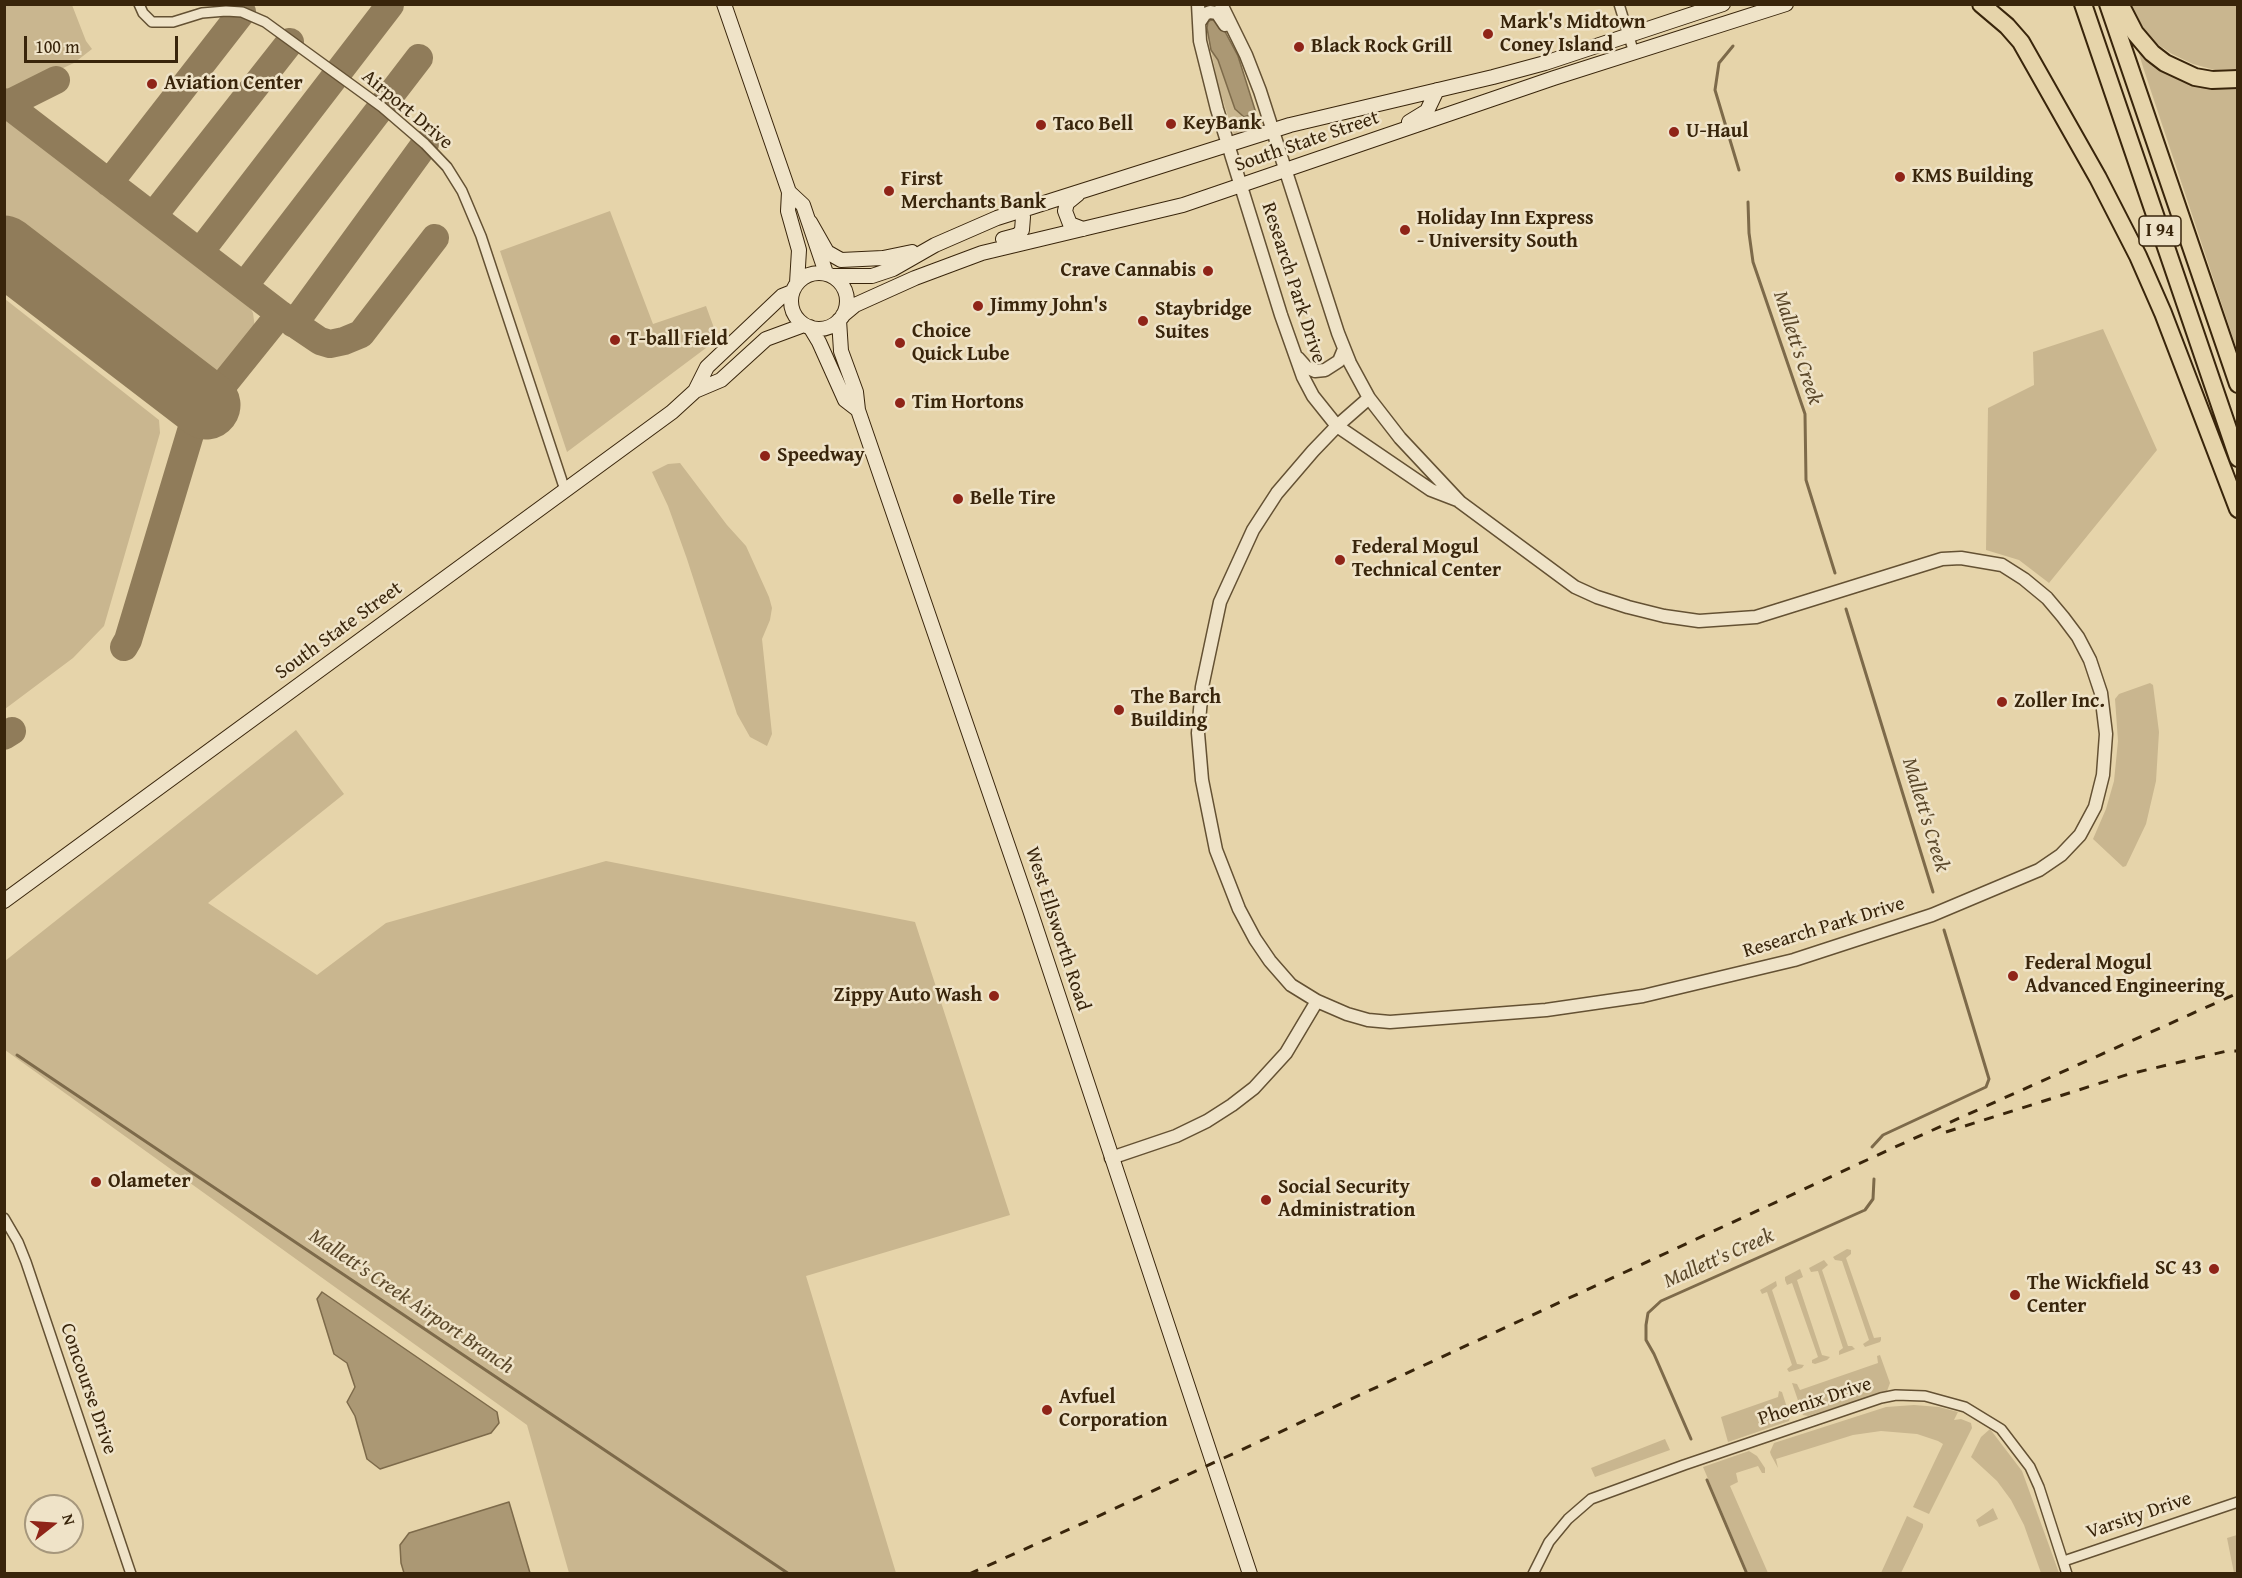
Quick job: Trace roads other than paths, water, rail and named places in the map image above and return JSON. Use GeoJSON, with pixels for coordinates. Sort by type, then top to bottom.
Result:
{"type":"FeatureCollection","features":[{"type":"Feature","properties":{"kind":"highway"},"geometry":{"type":"LineString","coordinates":[[1981,4],[2007,26],[2021,42],[2098,178],[2133,246],[2163,313],[2238,509]]}},
{"type":"Feature","properties":{"kind":"highway","name":"I 94"},"geometry":{"type":"LineString","coordinates":[[2083,4],[2238,458]]}},
{"type":"Feature","properties":{"kind":"highway","name":"I 94"},"geometry":{"type":"LineString","coordinates":[[2108,4],[2238,384]]}},
{"type":"Feature","properties":{"kind":"highway"},"geometry":{"type":"LineString","coordinates":[[2120,4],[2135,33],[2165,63],[2195,77],[2212,80],[2238,80]]}},
{"type":"Feature","properties":{"kind":"main road"},"geometry":{"type":"LineString","coordinates":[[724,4],[789,192],[789,212],[799,250],[791,302],[793,312],[807,326],[824,328],[841,317],[847,300],[846,293],[843,286],[829,274],[803,205],[789,192]]}},
{"type":"Feature","properties":{"kind":"main road","name":"South State Street"},"geometry":{"type":"LineString","coordinates":[[829,274],[872,276],[971,229],[1083,191],[1272,131],[1535,66],[1723,4]]}},
{"type":"Feature","properties":{"kind":"main road","name":"South State Street"},"geometry":{"type":"LineString","coordinates":[[841,317],[855,305],[963,260],[1169,209],[1544,82],[1786,4]]}},
{"type":"Feature","properties":{"kind":"main road"},"geometry":{"type":"LineString","coordinates":[[1335,153],[1376,134],[1413,121],[1427,111],[1437,90]]}},
{"type":"Feature","properties":{"kind":"main road"},"geometry":{"type":"LineString","coordinates":[[1083,191],[1067,202],[1065,211],[1070,224],[1083,229]]}},
{"type":"Feature","properties":{"kind":"main road"},"geometry":{"type":"LineString","coordinates":[[963,260],[972,248],[1018,235],[1023,223],[1021,211]]}},
{"type":"Feature","properties":{"kind":"main road"},"geometry":{"type":"LineString","coordinates":[[810,222],[827,252],[841,260],[901,255],[942,242]]}},
{"type":"Feature","properties":{"kind":"main road"},"geometry":{"type":"LineString","coordinates":[[924,275],[920,261],[959,242],[971,229]]}},
{"type":"Feature","properties":{"kind":"main road"},"geometry":{"type":"LineString","coordinates":[[794,287],[807,275],[829,274]]}},
{"type":"Feature","properties":{"kind":"main road","name":"South State Street"},"geometry":{"type":"LineString","coordinates":[[695,391],[707,367],[794,287]]}},
{"type":"Feature","properties":{"kind":"main road","name":"West Ellsworth Road"},"geometry":{"type":"LineString","coordinates":[[841,317],[841,351],[856,392],[858,410],[1034,922],[1250,1574]]}},
{"type":"Feature","properties":{"kind":"main road","name":"South State Street"},"geometry":{"type":"LineString","coordinates":[[4,901],[672,412],[695,391],[721,380],[766,339],[807,326]]}},
{"type":"Feature","properties":{"kind":"main road","name":"West Ellsworth Road"},"geometry":{"type":"LineString","coordinates":[[807,326],[819,342],[845,400],[858,410]]}},
{"type":"Feature","properties":{"kind":"street","name":"Airport Drive"},"geometry":{"type":"LineString","coordinates":[[139,4],[143,13],[152,22],[173,22],[202,13],[226,11],[242,12],[265,22],[381,107],[425,144],[447,167],[462,191],[482,236],[565,490]]}},
{"type":"Feature","properties":{"kind":"street","name":"Research Park Drive"},"geometry":{"type":"LineString","coordinates":[[1198,4],[1200,41],[1228,146],[1295,355],[1313,396],[1337,426],[1431,490],[1460,501]]}},
{"type":"Feature","properties":{"kind":"street"},"geometry":{"type":"LineString","coordinates":[[1221,4],[1246,55]]}},
{"type":"Feature","properties":{"kind":"street"},"geometry":{"type":"LineString","coordinates":[[1619,4],[1634,53]]}},
{"type":"Feature","properties":{"kind":"street"},"geometry":{"type":"LineString","coordinates":[[1199,23],[1205,14],[1217,13],[1222,18],[1236,46],[1246,55]]}},
{"type":"Feature","properties":{"kind":"street"},"geometry":{"type":"LineString","coordinates":[[1671,22],[1677,39]]}},
{"type":"Feature","properties":{"kind":"street","name":"Research Park Drive"},"geometry":{"type":"LineString","coordinates":[[1246,55],[1260,91],[1344,348],[1369,398],[1400,438],[1460,501],[1575,587],[1628,607],[1664,616],[1699,621],[1756,617],[1942,559],[1961,558],[2002,566],[2024,579],[2047,598],[2078,638],[2090,660],[2101,693],[2106,734],[2103,775],[2095,807],[2080,836],[2061,855],[2039,870],[1941,911],[1873,936],[1797,959],[1643,996],[1546,1010],[1390,1022],[1368,1020],[1347,1014],[1317,1001],[1291,985],[1270,961],[1239,909],[1216,850],[1202,780],[1198,733],[1202,687],[1209,644],[1220,602],[1253,530],[1269,505],[1306,459],[1337,426],[1369,398]]}},
{"type":"Feature","properties":{"kind":"street"},"geometry":{"type":"LineString","coordinates":[[1295,355],[1306,367],[1315,371],[1333,366],[1339,361],[1344,348]]}},
{"type":"Feature","properties":{"kind":"street"},"geometry":{"type":"LineString","coordinates":[[1112,1158],[1176,1136],[1207,1121],[1240,1100],[1286,1053],[1317,1001]]}},
{"type":"Feature","properties":{"kind":"street","name":"Concourse Drive"},"geometry":{"type":"LineString","coordinates":[[4,1218],[26,1262],[131,1574]]}},
{"type":"Feature","properties":{"kind":"street","name":"Phoenix Drive"},"geometry":{"type":"LineString","coordinates":[[1533,1574],[1549,1542],[1568,1519],[1591,1499],[1650,1476],[1881,1398],[1896,1395],[1925,1396],[1965,1407],[2001,1429],[2030,1467],[2064,1561]]}},
{"type":"Feature","properties":{"kind":"street","name":"Varsity Drive"},"geometry":{"type":"LineString","coordinates":[[2064,1561],[2238,1502]]}},
{"type":"Feature","properties":{"kind":"street"},"geometry":{"type":"LineString","coordinates":[[2064,1561],[2067,1574]]}},
{"type":"Feature","properties":{"kind":"waterway","name":"Mallett's Creek"},"geometry":{"type":"LineString","coordinates":[[1733,46],[1719,63],[1715,90],[1739,170]]}},
{"type":"Feature","properties":{"kind":"waterway","name":"Mallett's Creek"},"geometry":{"type":"LineString","coordinates":[[1748,202],[1753,262],[1805,414],[1806,480],[1835,573]]}},
{"type":"Feature","properties":{"kind":"waterway","name":"Mallett's Creek"},"geometry":{"type":"LineString","coordinates":[[1846,609],[1933,892]]}},
{"type":"Feature","properties":{"kind":"waterway","name":"Mallett's Creek"},"geometry":{"type":"LineString","coordinates":[[1872,1147],[1883,1135],[1986,1087],[1989,1079],[1944,930]]}},
{"type":"Feature","properties":{"kind":"waterway","name":"Mallett's Creek Airport Branch"},"geometry":{"type":"LineString","coordinates":[[17,1055],[789,1574]]}},
{"type":"Feature","properties":{"kind":"waterway","name":"Mallett's Creek"},"geometry":{"type":"LineString","coordinates":[[1691,1439],[1646,1340],[1648,1313],[1661,1301],[1865,1210],[1873,1199],[1874,1179]]}},
{"type":"Feature","properties":{"kind":"waterway","name":"Mallett's Creek"},"geometry":{"type":"LineString","coordinates":[[1707,1480],[1747,1574]]}},
{"type":"Feature","properties":{"kind":"railway"},"geometry":{"type":"LineString","coordinates":[[969,1574],[1895,1147],[2238,993]]}},
{"type":"Feature","properties":{"kind":"railway"},"geometry":{"type":"LineString","coordinates":[[1946,1132],[2129,1074],[2227,1051],[2238,1051]]}},
{"type":"Feature","properties":{"kind":"place","name":"Mark's Midtown Coney Island"},"geometry":{"type":"Point","coordinates":[1488,34]}},
{"type":"Feature","properties":{"kind":"place","name":"Black Rock Grill"},"geometry":{"type":"Point","coordinates":[1299,47]}},
{"type":"Feature","properties":{"kind":"place","name":"Aviation Center"},"geometry":{"type":"Point","coordinates":[152,84]}},
{"type":"Feature","properties":{"kind":"place","name":"KeyBank"},"geometry":{"type":"Point","coordinates":[1171,124]}},
{"type":"Feature","properties":{"kind":"place","name":"Taco Bell"},"geometry":{"type":"Point","coordinates":[1041,125]}},
{"type":"Feature","properties":{"kind":"place","name":"U-Haul"},"geometry":{"type":"Point","coordinates":[1674,132]}},
{"type":"Feature","properties":{"kind":"place","name":"KMS Building"},"geometry":{"type":"Point","coordinates":[1900,177]}},
{"type":"Feature","properties":{"kind":"place","name":"First Merchants Bank"},"geometry":{"type":"Point","coordinates":[889,191]}},
{"type":"Feature","properties":{"kind":"place","name":"Holiday Inn Express - University South"},"geometry":{"type":"Point","coordinates":[1405,230]}},
{"type":"Feature","properties":{"kind":"place","name":"Crave Cannabis"},"geometry":{"type":"Point","coordinates":[1208,271]}},
{"type":"Feature","properties":{"kind":"place","name":"Jimmy John's"},"geometry":{"type":"Point","coordinates":[978,306]}},
{"type":"Feature","properties":{"kind":"place","name":"Staybridge Suites"},"geometry":{"type":"Point","coordinates":[1143,321]}},
{"type":"Feature","properties":{"kind":"place","name":"T-ball Field"},"geometry":{"type":"Point","coordinates":[615,340]}},
{"type":"Feature","properties":{"kind":"place","name":"Choice Quick Lube"},"geometry":{"type":"Point","coordinates":[900,343]}},
{"type":"Feature","properties":{"kind":"place","name":"Tim Hortons"},"geometry":{"type":"Point","coordinates":[900,403]}},
{"type":"Feature","properties":{"kind":"place","name":"Speedway"},"geometry":{"type":"Point","coordinates":[765,456]}},
{"type":"Feature","properties":{"kind":"place","name":"Belle Tire"},"geometry":{"type":"Point","coordinates":[958,499]}},
{"type":"Feature","properties":{"kind":"place","name":"Federal Mogul Technical Center"},"geometry":{"type":"Point","coordinates":[1340,560]}},
{"type":"Feature","properties":{"kind":"place","name":"Zoller Inc."},"geometry":{"type":"Point","coordinates":[2002,702]}},
{"type":"Feature","properties":{"kind":"place","name":"The Barch Building"},"geometry":{"type":"Point","coordinates":[1119,710]}},
{"type":"Feature","properties":{"kind":"place","name":"Federal Mogul Advanced Engineering"},"geometry":{"type":"Point","coordinates":[2013,976]}},
{"type":"Feature","properties":{"kind":"place","name":"Zippy Auto Wash"},"geometry":{"type":"Point","coordinates":[994,996]}},
{"type":"Feature","properties":{"kind":"place","name":"Olameter"},"geometry":{"type":"Point","coordinates":[96,1182]}},
{"type":"Feature","properties":{"kind":"place","name":"Social Security Administration"},"geometry":{"type":"Point","coordinates":[1266,1200]}},
{"type":"Feature","properties":{"kind":"place","name":"SC 43"},"geometry":{"type":"Point","coordinates":[2214,1269]}},
{"type":"Feature","properties":{"kind":"place","name":"The Wickfield Center"},"geometry":{"type":"Point","coordinates":[2015,1295]}},
{"type":"Feature","properties":{"kind":"place","name":"Avfuel Corporation"},"geometry":{"type":"Point","coordinates":[1047,1410]}}]}
